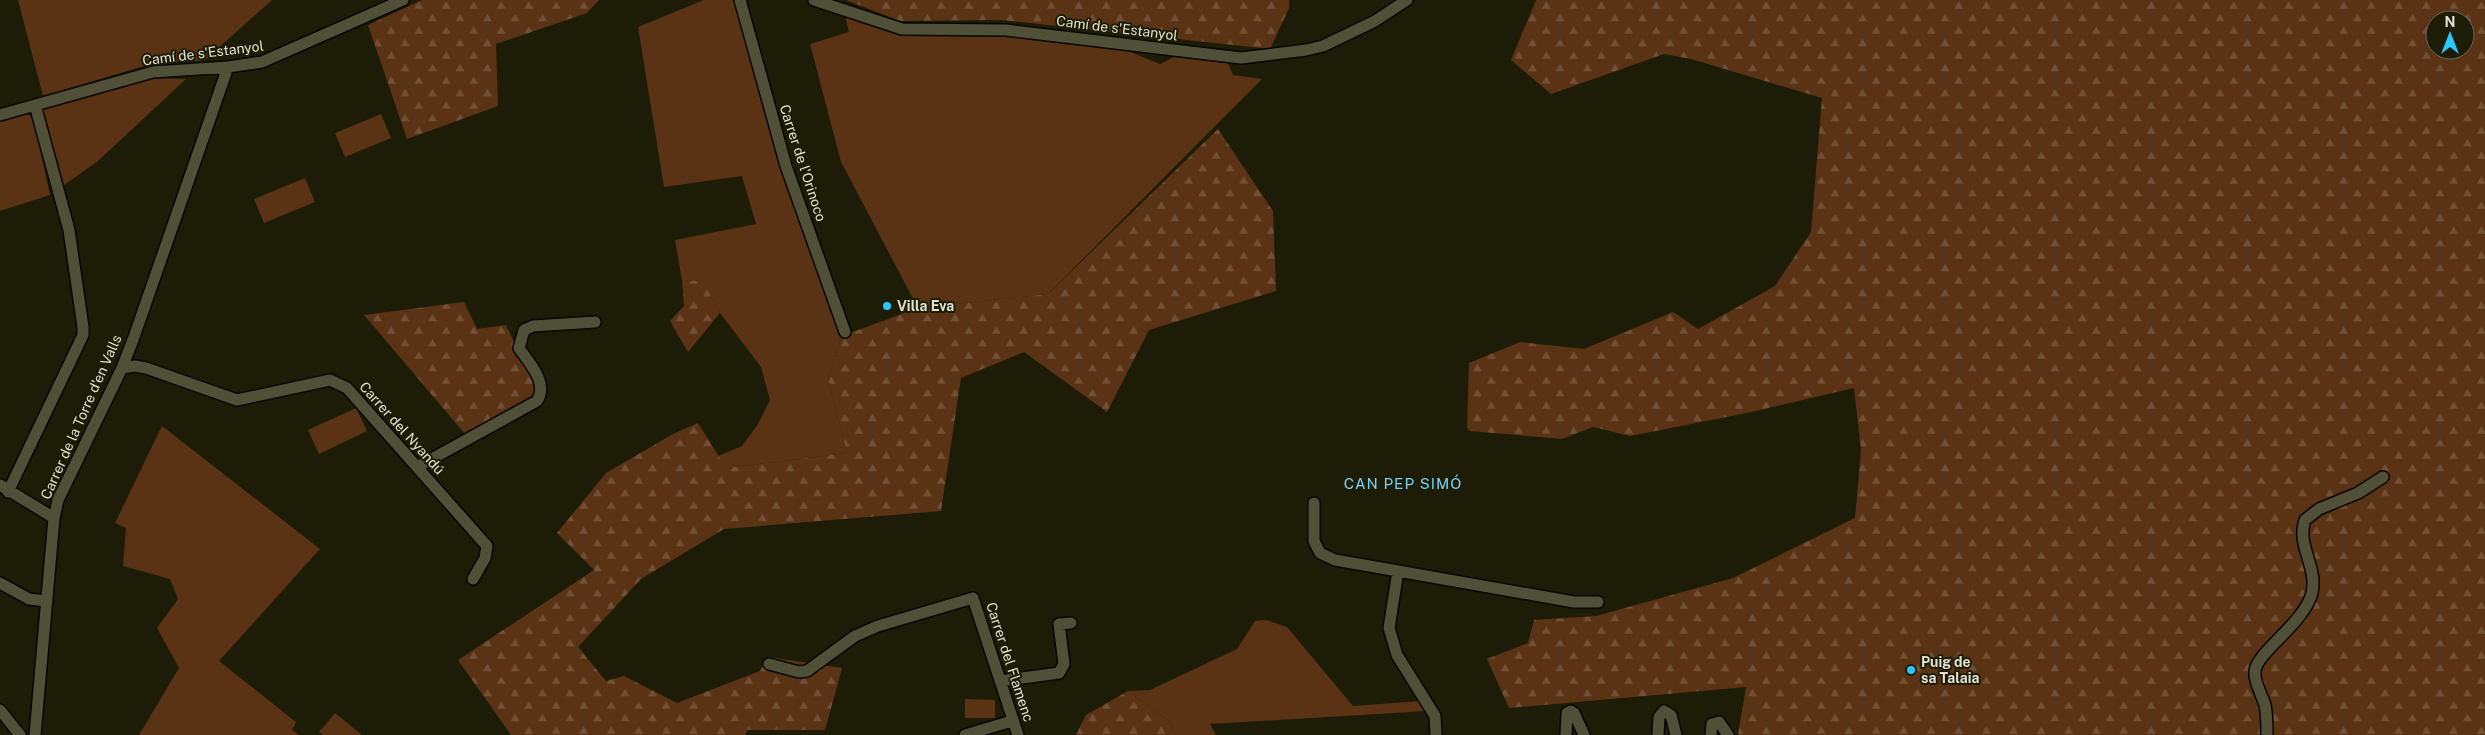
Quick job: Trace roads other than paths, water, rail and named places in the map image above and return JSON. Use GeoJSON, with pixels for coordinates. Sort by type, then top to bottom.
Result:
{"type":"FeatureCollection","features":[{"type":"Feature","properties":{"kind":"street","name":"Camí de s'Estanyol"},"geometry":{"type":"LineString","coordinates":[[0,115],[153,72],[228,67],[274,59],[403,0]]}},
{"type":"Feature","properties":{"kind":"street","name":"Carrer de l'Orinoco"},"geometry":{"type":"LineString","coordinates":[[740,0],[786,166],[845,332]]}},
{"type":"Feature","properties":{"kind":"street","name":"Camí de s'Estanyol"},"geometry":{"type":"LineString","coordinates":[[814,0],[902,29],[1006,30],[1241,58],[1323,46],[1375,21],[1407,0]]}},
{"type":"Feature","properties":{"kind":"street","name":"Carrer de la Torre d'en Valls"},"geometry":{"type":"LineString","coordinates":[[35,735],[54,518],[58,500],[122,368],[228,67]]}},
{"type":"Feature","properties":{"kind":"street"},"geometry":{"type":"LineString","coordinates":[[35,105],[69,230],[83,336],[4,488],[54,518]]}},
{"type":"Feature","properties":{"kind":"street"},"geometry":{"type":"LineString","coordinates":[[417,467],[537,401],[541,394],[542,384],[519,348],[524,330],[533,326],[595,322]]}},
{"type":"Feature","properties":{"kind":"street","name":"Carrer del Nyandú"},"geometry":{"type":"LineString","coordinates":[[122,368],[135,366],[146,368],[237,400],[330,380],[346,388],[487,546],[485,558],[473,579]]}},
{"type":"Feature","properties":{"kind":"street"},"geometry":{"type":"LineString","coordinates":[[2267,735],[2266,706],[2255,672],[2258,659],[2298,621],[2311,596],[2314,580],[2311,564],[2301,538],[2305,520],[2319,509],[2358,492],[2383,477]]}},
{"type":"Feature","properties":{"kind":"street"},"geometry":{"type":"LineString","coordinates":[[1314,503],[1314,541],[1320,553],[1335,560],[1574,602],[1598,602]]}},
{"type":"Feature","properties":{"kind":"street"},"geometry":{"type":"LineString","coordinates":[[1398,571],[1390,628],[1397,656],[1435,716],[1436,735]]}},
{"type":"Feature","properties":{"kind":"street"},"geometry":{"type":"LineString","coordinates":[[0,583],[29,599],[46,601]]}},
{"type":"Feature","properties":{"kind":"street","name":"Carrer del Flamenc"},"geometry":{"type":"LineString","coordinates":[[769,664],[799,672],[808,671],[856,636],[878,626],[973,598],[1018,735]]}},
{"type":"Feature","properties":{"kind":"street"},"geometry":{"type":"LineString","coordinates":[[1000,680],[1059,673],[1064,664],[1059,624],[1071,623]]}},
{"type":"Feature","properties":{"kind":"street"},"geometry":{"type":"LineString","coordinates":[[0,710],[20,735]]}},
{"type":"Feature","properties":{"kind":"street"},"geometry":{"type":"LineString","coordinates":[[1566,735],[1567,713],[1571,711],[1584,735]]}},
{"type":"Feature","properties":{"kind":"street"},"geometry":{"type":"LineString","coordinates":[[1658,735],[1659,717],[1664,711],[1671,715],[1676,735]]}},
{"type":"Feature","properties":{"kind":"street"},"geometry":{"type":"LineString","coordinates":[[965,735],[1012,720]]}},
{"type":"Feature","properties":{"kind":"street"},"geometry":{"type":"LineString","coordinates":[[1711,735],[1712,724],[1719,722],[1728,735]]}},
{"type":"Feature","properties":{"kind":"place","name":"Villa Eva"},"geometry":{"type":"Point","coordinates":[887,306]}},
{"type":"Feature","properties":{"kind":"place","name":"Puig de sa Talaia"},"geometry":{"type":"Point","coordinates":[1911,670]}},
{"type":"Feature","properties":{"kind":"district","name":"CAN PEP SIMÓ"},"geometry":{"type":"Point","coordinates":[1403,484]}}]}
